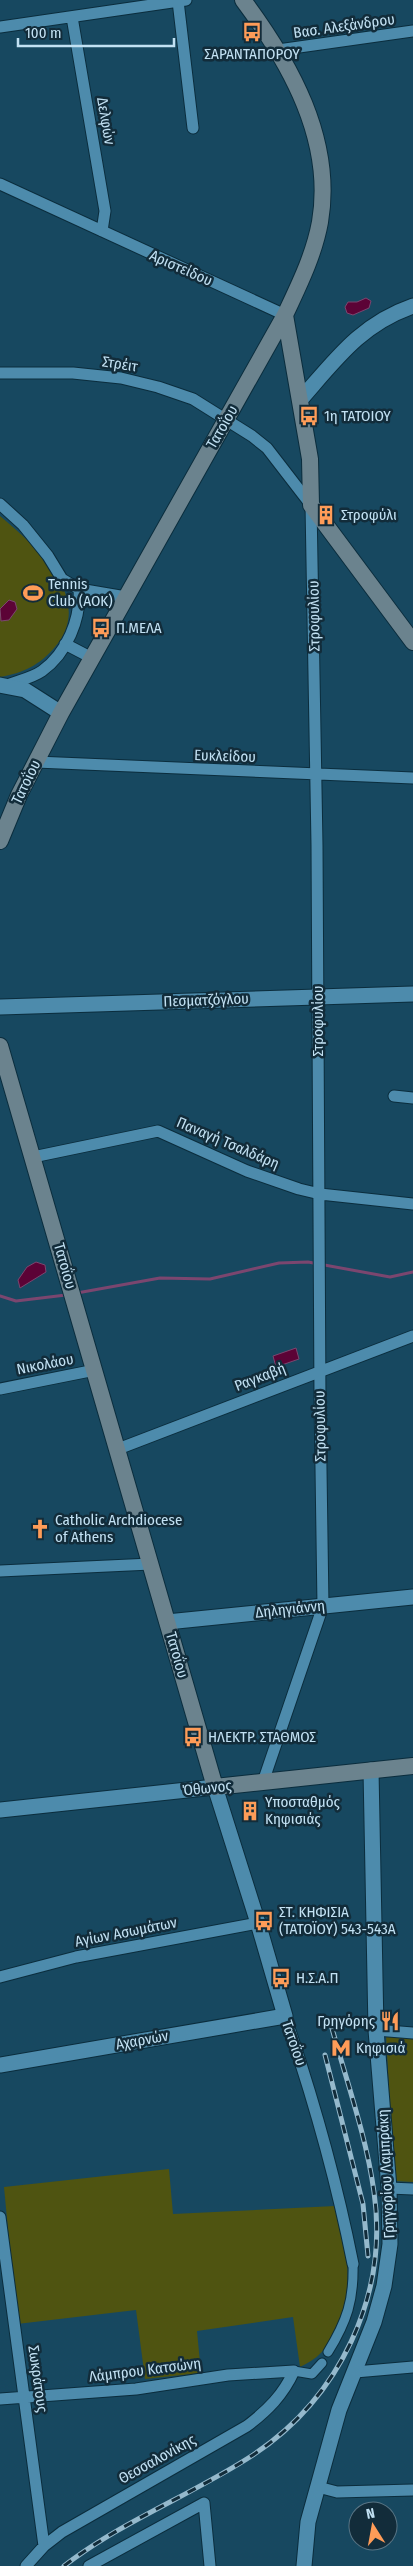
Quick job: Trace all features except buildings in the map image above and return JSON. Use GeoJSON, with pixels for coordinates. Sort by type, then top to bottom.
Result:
{"type":"FeatureCollection","features":[{"type":"Feature","properties":{"kind":"main road","name":"Τατοΐου"},"geometry":{"type":"LineString","coordinates":[[0,841],[61,713],[285,315],[302,279],[315,244],[323,195],[319,158],[310,121],[294,78],[278,50],[244,0]]}},
{"type":"Feature","properties":{"kind":"main road"},"geometry":{"type":"LineString","coordinates":[[285,315],[301,398]]}},
{"type":"Feature","properties":{"kind":"main road","name":"Στροφυλίου"},"geometry":{"type":"LineString","coordinates":[[301,398],[310,459],[311,505]]}},
{"type":"Feature","properties":{"kind":"main road"},"geometry":{"type":"LineString","coordinates":[[311,505],[413,642]]}},
{"type":"Feature","properties":{"kind":"main road","name":"Τατοΐου"},"geometry":{"type":"LineString","coordinates":[[0,1046],[76,1302],[215,1787]]}},
{"type":"Feature","properties":{"kind":"main road","name":"Όθωνος"},"geometry":{"type":"LineString","coordinates":[[215,1787],[413,1766]]}},
{"type":"Feature","properties":{"kind":"street"},"geometry":{"type":"LineString","coordinates":[[0,27],[182,1],[193,128]]}},
{"type":"Feature","properties":{"kind":"street","name":"Δελφών"},"geometry":{"type":"LineString","coordinates":[[72,16],[105,210],[102,231]]}},
{"type":"Feature","properties":{"kind":"street","name":"Βασ. Αλεξάνδρου"},"geometry":{"type":"LineString","coordinates":[[278,50],[413,31]]}},
{"type":"Feature","properties":{"kind":"street","name":"Αριστείδου"},"geometry":{"type":"LineString","coordinates":[[0,184],[285,315]]}},
{"type":"Feature","properties":{"kind":"street"},"geometry":{"type":"LineString","coordinates":[[301,398],[355,338],[387,317],[413,306]]}},
{"type":"Feature","properties":{"kind":"street","name":"Στρέιτ"},"geometry":{"type":"LineString","coordinates":[[0,373],[73,373],[121,378],[176,392],[193,399],[227,419],[267,448],[311,505]]}},
{"type":"Feature","properties":{"kind":"street"},"geometry":{"type":"LineString","coordinates":[[0,504],[23,525],[48,556],[62,579],[79,589],[126,597]]}},
{"type":"Feature","properties":{"kind":"street","name":"Στροφυλίου"},"geometry":{"type":"LineString","coordinates":[[263,1782],[323,1606],[316,774],[311,505]]}},
{"type":"Feature","properties":{"kind":"street"},"geometry":{"type":"LineString","coordinates":[[3,686],[41,672],[58,657],[78,617],[79,589]]}},
{"type":"Feature","properties":{"kind":"street"},"geometry":{"type":"LineString","coordinates":[[65,644],[92,658]]}},
{"type":"Feature","properties":{"kind":"street"},"geometry":{"type":"LineString","coordinates":[[3,686],[25,690],[61,713]]}},
{"type":"Feature","properties":{"kind":"street","name":"Ευκλείδου"},"geometry":{"type":"LineString","coordinates":[[36,762],[413,778]]}},
{"type":"Feature","properties":{"kind":"street","name":"Πεσματζόγλου"},"geometry":{"type":"LineString","coordinates":[[0,1008],[413,994]]}},
{"type":"Feature","properties":{"kind":"street"},"geometry":{"type":"LineString","coordinates":[[394,1096],[413,1098]]}},
{"type":"Feature","properties":{"kind":"street","name":"Παναγή Τσαλδάρη"},"geometry":{"type":"LineString","coordinates":[[33,1158],[158,1131],[247,1171],[320,1194],[413,1204]]}},
{"type":"Feature","properties":{"kind":"street","name":"Ραγκαβή"},"geometry":{"type":"LineString","coordinates":[[118,1449],[320,1370],[413,1336]]}},
{"type":"Feature","properties":{"kind":"street","name":"Νικολάου"},"geometry":{"type":"LineString","coordinates":[[0,1389],[95,1370]]}},
{"type":"Feature","properties":{"kind":"street"},"geometry":{"type":"LineString","coordinates":[[0,1571],[151,1564]]}},
{"type":"Feature","properties":{"kind":"street","name":"Δηληγιάννη"},"geometry":{"type":"LineString","coordinates":[[167,1622],[413,1597]]}},
{"type":"Feature","properties":{"kind":"street","name":"Γρηγορίου Λαμπράκη"},"geometry":{"type":"LineString","coordinates":[[304,2566],[308,2522],[339,2410],[374,2322],[384,2286],[390,2244],[389,2188],[376,2030],[371,1770]]}},
{"type":"Feature","properties":{"kind":"street","name":"Όθωνος"},"geometry":{"type":"LineString","coordinates":[[0,1810],[215,1787]]}},
{"type":"Feature","properties":{"kind":"street","name":"Τατοΐου"},"geometry":{"type":"LineString","coordinates":[[215,1787],[258,1923],[284,2016],[324,2138],[353,2264]]}},
{"type":"Feature","properties":{"kind":"street","name":"Αγίων Ασωμάτων"},"geometry":{"type":"LineString","coordinates":[[0,1977],[76,1957],[258,1923]]}},
{"type":"Feature","properties":{"kind":"street","name":"Αχαρνών"},"geometry":{"type":"LineString","coordinates":[[0,2064],[284,2016]]}},
{"type":"Feature","properties":{"kind":"street"},"geometry":{"type":"LineString","coordinates":[[376,2030],[413,2033]]}},
{"type":"Feature","properties":{"kind":"street"},"geometry":{"type":"LineString","coordinates":[[389,2188],[413,2189]]}},
{"type":"Feature","properties":{"kind":"street","name":"Σωκράτους"},"geometry":{"type":"LineString","coordinates":[[0,2222],[44,2546]]}},
{"type":"Feature","properties":{"kind":"street"},"geometry":{"type":"LineString","coordinates":[[328,2352],[350,2306],[353,2287],[353,2264]]}},
{"type":"Feature","properties":{"kind":"street"},"geometry":{"type":"LineString","coordinates":[[294,2371],[312,2374],[322,2363]]}},
{"type":"Feature","properties":{"kind":"street"},"geometry":{"type":"LineString","coordinates":[[354,2372],[413,2367]]}},
{"type":"Feature","properties":{"kind":"street","name":"Λάμπρου Κατσώνη"},"geometry":{"type":"LineString","coordinates":[[0,2399],[136,2389],[228,2375],[294,2371]]}},
{"type":"Feature","properties":{"kind":"street","name":"Θεσσαλονίκης"},"geometry":{"type":"LineString","coordinates":[[26,2566],[44,2546],[98,2510],[247,2426],[274,2404],[286,2389],[294,2371]]}},
{"type":"Feature","properties":{"kind":"street"},"geometry":{"type":"LineString","coordinates":[[318,2487],[337,2492],[412,2492]]}},
{"type":"Feature","properties":{"kind":"street"},"geometry":{"type":"LineString","coordinates":[[90,2566],[204,2503],[210,2566]]}},
{"type":"Feature","properties":{"kind":"green space","name":"Tennis Club (AOK)"},"geometry":{"type":"Polygon","coordinates":[[[0,516],[30,542],[44,558],[65,592],[69,610],[66,629],[55,647],[43,659],[16,673],[0,677],[0,516]]]}},
{"type":"Feature","properties":{"kind":"green space"},"geometry":{"type":"Polygon","coordinates":[[[386,2035],[413,2038],[413,2182],[394,2181],[386,2035]]]}},
{"type":"Feature","properties":{"kind":"green space"},"geometry":{"type":"Polygon","coordinates":[[[169,2169],[173,2214],[335,2206],[346,2253],[348,2275],[345,2306],[334,2336],[314,2359],[300,2367],[293,2317],[197,2331],[201,2373],[145,2379],[136,2310],[17,2324],[4,2187],[169,2169]]]}},
{"type":"Feature","properties":{"kind":"shaded area"},"geometry":{"type":"Polygon","coordinates":[[[366,298],[371,301],[369,308],[353,315],[347,313],[345,307],[348,302],[357,302],[366,298]]]}},
{"type":"Feature","properties":{"kind":"shaded area"},"geometry":{"type":"Polygon","coordinates":[[[9,600],[15,602],[17,609],[9,620],[1,621],[0,609],[9,600]]]}},
{"type":"Feature","properties":{"kind":"shaded area"},"geometry":{"type":"Polygon","coordinates":[[[36,1262],[45,1265],[46,1272],[20,1288],[18,1280],[27,1267],[36,1262]]]}},
{"type":"Feature","properties":{"kind":"shaded area"},"geometry":{"type":"Polygon","coordinates":[[[296,1348],[299,1359],[276,1367],[273,1356],[296,1348]]]}},
{"type":"Feature","properties":{"kind":"waterway"},"geometry":{"type":"LineString","coordinates":[[77,1293],[160,1278],[210,1279],[279,1263],[308,1262],[390,1277],[413,1272]]}},
{"type":"Feature","properties":{"kind":"waterway"},"geometry":{"type":"LineString","coordinates":[[0,1296],[16,1301],[66,1295]]}},
{"type":"Feature","properties":{"kind":"railway"},"geometry":{"type":"LineString","coordinates":[[64,2566],[109,2535],[206,2483],[253,2455],[284,2432],[310,2404],[333,2374],[351,2341],[365,2306],[374,2269],[377,2231],[374,2192],[366,2149],[330,2021]]}},
{"type":"Feature","properties":{"kind":"railway"},"geometry":{"type":"LineString","coordinates":[[325,2055],[363,2204],[368,2256]]}},
{"type":"Feature","properties":{"kind":"place","name":"ΣΑΡΑΝΤΑΠΟΡΟΥ"},"geometry":{"type":"Point","coordinates":[252,32]}},
{"type":"Feature","properties":{"kind":"place","name":"1η ΤΑΤΟΙΟΥ"},"geometry":{"type":"Point","coordinates":[309,416]}},
{"type":"Feature","properties":{"kind":"place","name":"Στροφύλι"},"geometry":{"type":"Point","coordinates":[326,515]}},
{"type":"Feature","properties":{"kind":"place","name":"Tennis Club (AOK)"},"geometry":{"type":"Point","coordinates":[33,593]}},
{"type":"Feature","properties":{"kind":"place","name":"Π.ΜΕΛΑ"},"geometry":{"type":"Point","coordinates":[101,628]}},
{"type":"Feature","properties":{"kind":"place","name":"Catholic Archdiocese of Athens"},"geometry":{"type":"Point","coordinates":[40,1529]}},
{"type":"Feature","properties":{"kind":"place","name":"ΗΛΕΚΤΡ. ΣΤΑΘΜΟΣ"},"geometry":{"type":"Point","coordinates":[193,1737]}},
{"type":"Feature","properties":{"kind":"place","name":"Υποσταθμός Κηφισιάς"},"geometry":{"type":"Point","coordinates":[250,1811]}},
{"type":"Feature","properties":{"kind":"place","name":"ΣΤ. ΚΗΦΙΣΙΑ (ΤΑΤΟΪΟΥ) 543-543Α"},"geometry":{"type":"Point","coordinates":[264,1921]}},
{"type":"Feature","properties":{"kind":"place","name":"Η.Σ.Α.Π"},"geometry":{"type":"Point","coordinates":[281,1978]}},
{"type":"Feature","properties":{"kind":"place","name":"Γρηγόρης"},"geometry":{"type":"Point","coordinates":[390,2021]}},
{"type":"Feature","properties":{"kind":"place","name":"Κηφισιά"},"geometry":{"type":"Point","coordinates":[341,2048]}}]}
